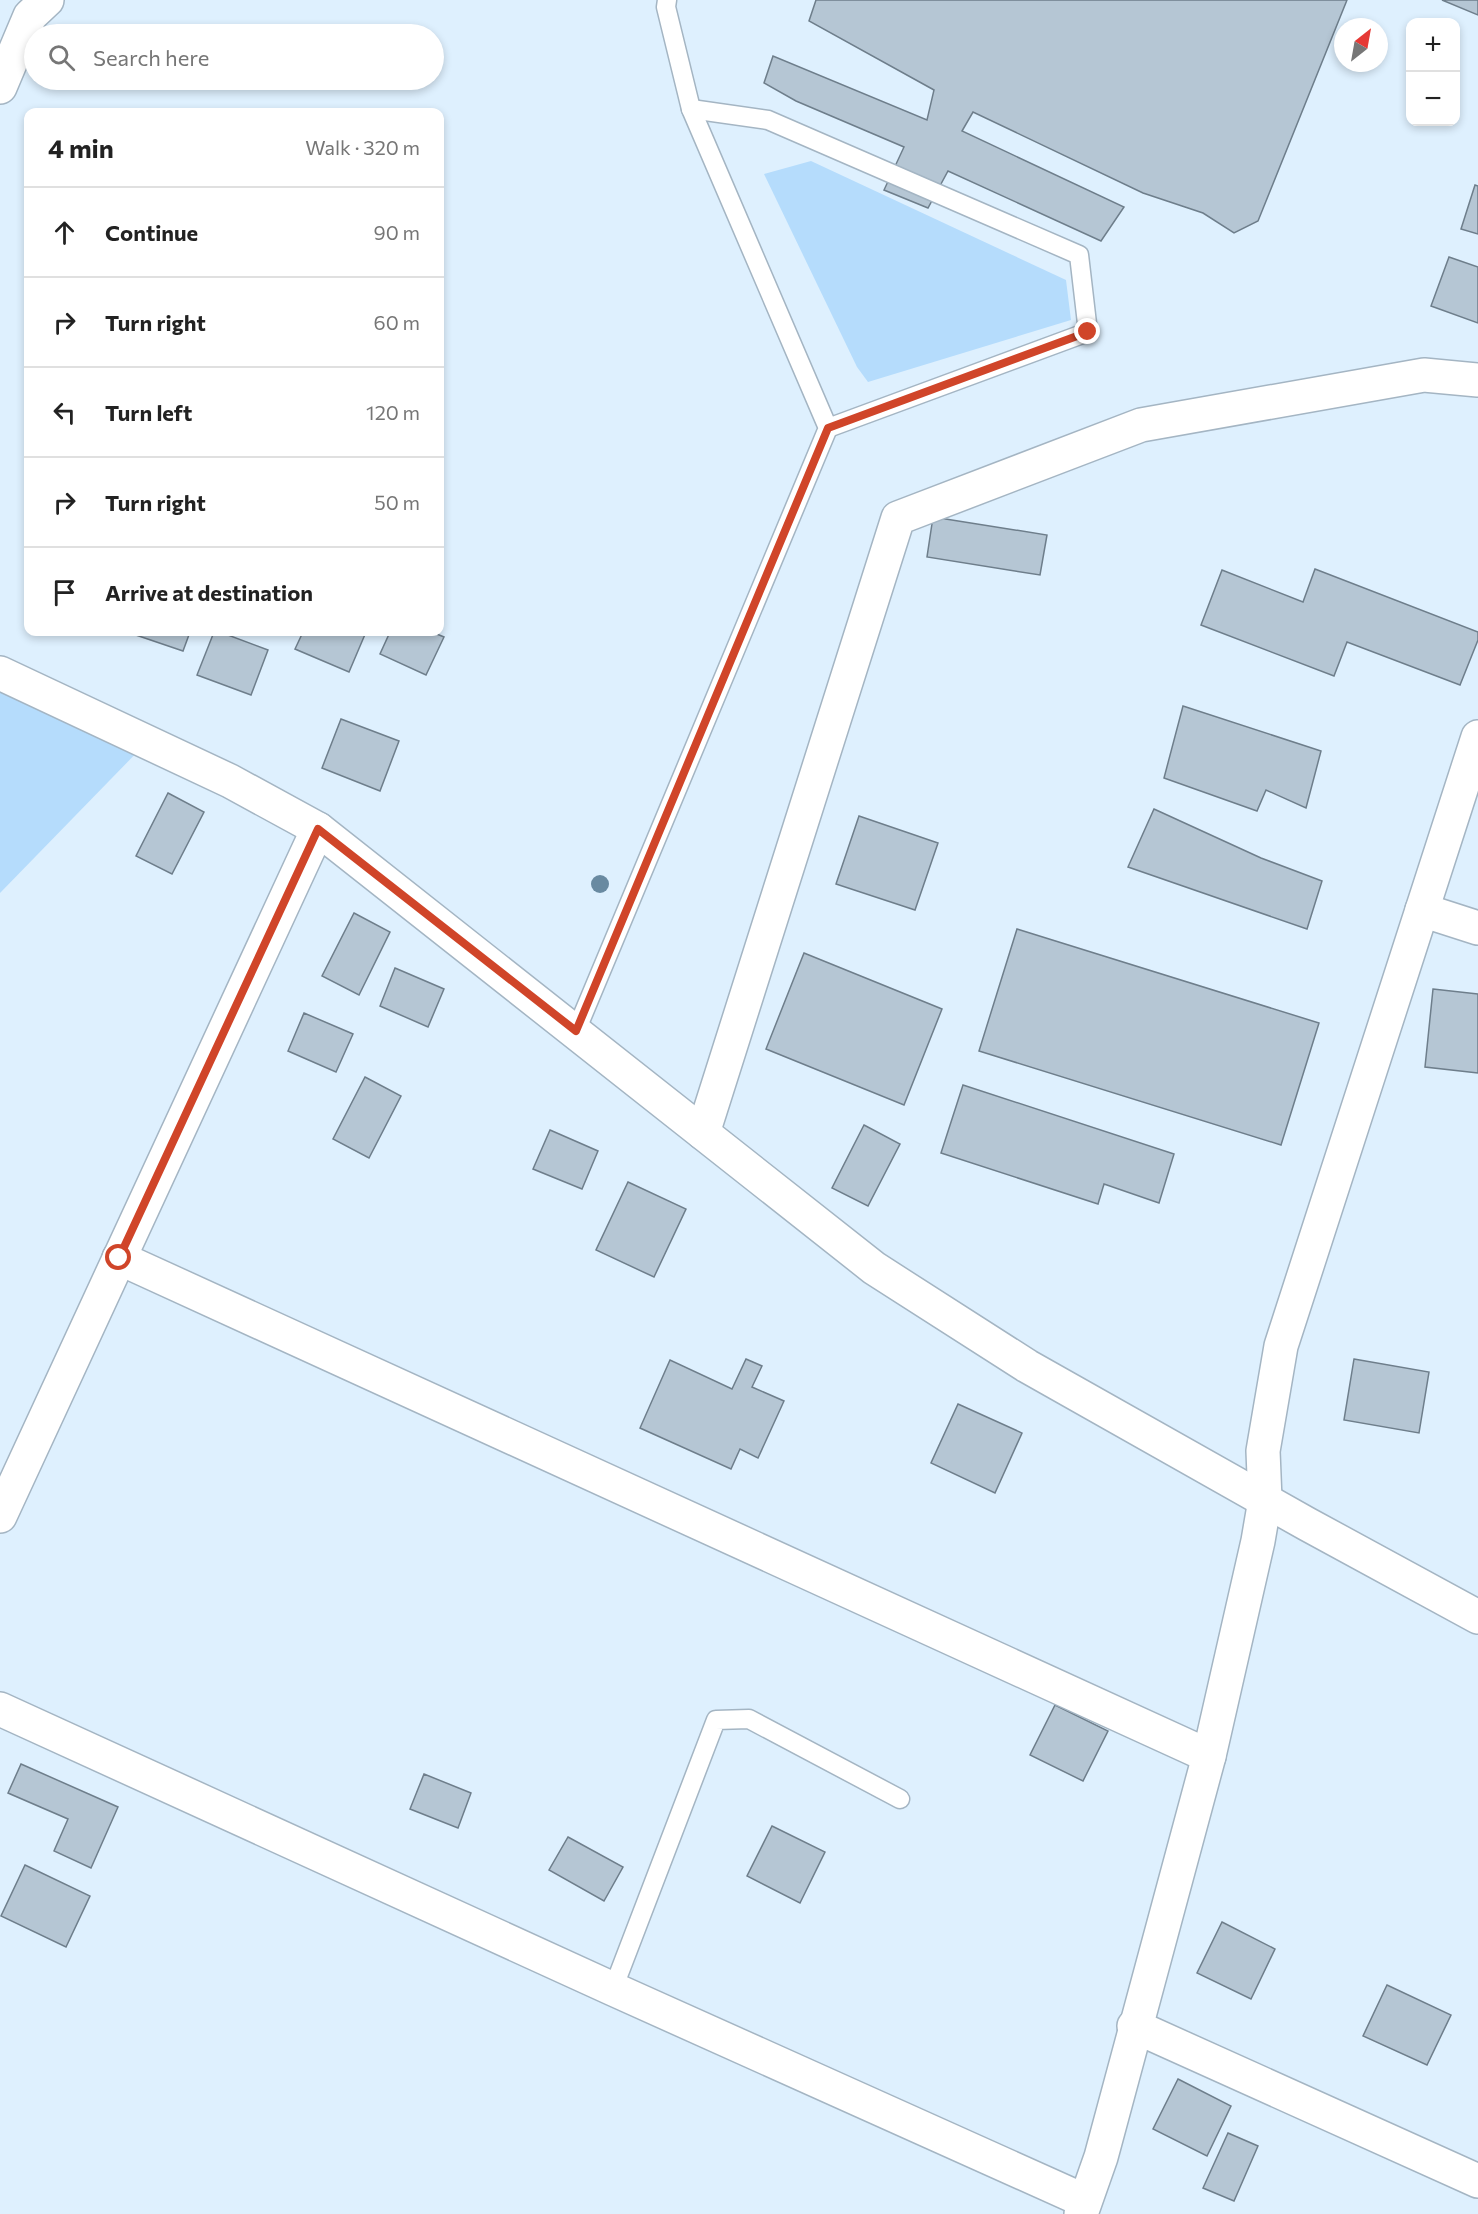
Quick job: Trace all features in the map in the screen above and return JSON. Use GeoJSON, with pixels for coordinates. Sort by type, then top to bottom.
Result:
{"type":"FeatureCollection","features":[{"type":"Feature","properties":{"kind":"street"},"geometry":{"type":"LineString","coordinates":[[27,24],[30,16],[47,0]]}},
{"type":"Feature","properties":{"kind":"street"},"geometry":{"type":"LineString","coordinates":[[0,87],[24,30]]}},
{"type":"Feature","properties":{"kind":"street"},"geometry":{"type":"LineString","coordinates":[[703,1133],[898,518],[1141,425],[1424,375],[1478,380]]}},
{"type":"Feature","properties":{"kind":"street"},"geometry":{"type":"LineString","coordinates":[[0,673],[230,781],[318,829],[874,1268],[1027,1366],[1264,1500],[1478,1617]]}},
{"type":"Feature","properties":{"kind":"street"},"geometry":{"type":"LineString","coordinates":[[0,1709],[1083,2207],[1101,2157],[1134,2026],[1209,1756],[1258,1541],[1264,1500],[1263,1451],[1281,1346],[1478,737]]}},
{"type":"Feature","properties":{"kind":"street"},"geometry":{"type":"LineString","coordinates":[[0,1516],[318,829]]}},
{"type":"Feature","properties":{"kind":"street"},"geometry":{"type":"LineString","coordinates":[[1422,910],[1478,928]]}},
{"type":"Feature","properties":{"kind":"street"},"geometry":{"type":"LineString","coordinates":[[119,1258],[1209,1756]]}},
{"type":"Feature","properties":{"kind":"street"},"geometry":{"type":"LineString","coordinates":[[1134,2026],[1478,2181]]}},
{"type":"Feature","properties":{"kind":"lane"},"geometry":{"type":"LineString","coordinates":[[576,1031],[828,428],[691,110],[666,7],[667,0]]}},
{"type":"Feature","properties":{"kind":"lane"},"geometry":{"type":"LineString","coordinates":[[691,110],[768,120],[1079,255],[1088,332],[828,428]]}},
{"type":"Feature","properties":{"kind":"lane"},"geometry":{"type":"LineString","coordinates":[[613,1989],[716,1720],[749,1719],[900,1799]]}},
{"type":"Feature","properties":{"kind":"shaded area"},"geometry":{"type":"Polygon","coordinates":[[[811,161],[1066,280],[1071,320],[868,382],[857,367],[764,174],[811,161]]]}},
{"type":"Feature","properties":{"kind":"shaded area"},"geometry":{"type":"Polygon","coordinates":[[[0,673],[147,742],[0,893],[0,673]]]}},
{"type":"Feature","properties":{"kind":"building"},"geometry":{"type":"Polygon","coordinates":[[[816,0],[1347,0],[1340,18],[1334,18],[1334,32],[1258,221],[1234,233],[1203,213],[1143,193],[973,112],[962,131],[1124,207],[1101,241],[948,171],[928,208],[884,190],[904,147],[796,101],[764,83],[773,56],[927,120],[934,90],[809,21],[816,0]]]}},
{"type":"Feature","properties":{"kind":"building"},"geometry":{"type":"Polygon","coordinates":[[[1442,0],[1478,0],[1478,15],[1442,0]]]}},
{"type":"Feature","properties":{"kind":"building"},"geometry":{"type":"Polygon","coordinates":[[[1475,185],[1478,186],[1478,234],[1461,229],[1475,185]]]}},
{"type":"Feature","properties":{"kind":"building"},"geometry":{"type":"Polygon","coordinates":[[[1449,257],[1478,267],[1478,323],[1431,306],[1449,257]]]}},
{"type":"Feature","properties":{"kind":"building"},"geometry":{"type":"Polygon","coordinates":[[[933,517],[1047,535],[1040,575],[927,557],[933,517]]]}},
{"type":"Feature","properties":{"kind":"building"},"geometry":{"type":"Polygon","coordinates":[[[1315,569],[1478,632],[1478,640],[1460,685],[1347,642],[1334,676],[1201,625],[1222,570],[1303,602],[1315,569]]]}},
{"type":"Feature","properties":{"kind":"building"},"geometry":{"type":"Polygon","coordinates":[[[139,636],[189,636],[183,651],[139,636]]]}},
{"type":"Feature","properties":{"kind":"building"},"geometry":{"type":"Polygon","coordinates":[[[212,636],[231,636],[268,650],[251,695],[197,675],[212,636]]]}},
{"type":"Feature","properties":{"kind":"building"},"geometry":{"type":"Polygon","coordinates":[[[301,636],[364,636],[349,672],[295,649],[301,636]]]}},
{"type":"Feature","properties":{"kind":"building"},"geometry":{"type":"Polygon","coordinates":[[[388,636],[444,637],[426,675],[380,654],[388,636]]]}},
{"type":"Feature","properties":{"kind":"building"},"geometry":{"type":"Polygon","coordinates":[[[1183,706],[1321,751],[1306,808],[1266,790],[1257,811],[1164,778],[1183,706]]]}},
{"type":"Feature","properties":{"kind":"building"},"geometry":{"type":"Polygon","coordinates":[[[341,719],[399,741],[380,791],[322,768],[341,719]]]}},
{"type":"Feature","properties":{"kind":"building"},"geometry":{"type":"Polygon","coordinates":[[[168,793],[204,812],[172,874],[136,856],[168,793]]]}},
{"type":"Feature","properties":{"kind":"building"},"geometry":{"type":"Polygon","coordinates":[[[1154,809],[1261,858],[1322,881],[1307,929],[1128,867],[1154,809]]]}},
{"type":"Feature","properties":{"kind":"building"},"geometry":{"type":"Polygon","coordinates":[[[859,816],[938,843],[915,910],[836,884],[859,816]]]}},
{"type":"Feature","properties":{"kind":"building"},"geometry":{"type":"Polygon","coordinates":[[[354,913],[390,932],[359,995],[322,976],[354,913]]]}},
{"type":"Feature","properties":{"kind":"building"},"geometry":{"type":"Polygon","coordinates":[[[1017,929],[1319,1023],[1281,1145],[979,1051],[1017,929]]]}},
{"type":"Feature","properties":{"kind":"building"},"geometry":{"type":"Polygon","coordinates":[[[804,953],[942,1009],[904,1105],[766,1049],[804,953]]]}},
{"type":"Feature","properties":{"kind":"building"},"geometry":{"type":"Polygon","coordinates":[[[395,968],[444,989],[428,1027],[380,1006],[395,968]]]}},
{"type":"Feature","properties":{"kind":"building"},"geometry":{"type":"Polygon","coordinates":[[[1433,989],[1478,994],[1478,1073],[1425,1067],[1433,989]]]}},
{"type":"Feature","properties":{"kind":"building"},"geometry":{"type":"Polygon","coordinates":[[[304,1013],[353,1034],[336,1072],[288,1051],[304,1013]]]}},
{"type":"Feature","properties":{"kind":"building"},"geometry":{"type":"Polygon","coordinates":[[[365,1077],[401,1096],[369,1158],[333,1139],[365,1077]]]}},
{"type":"Feature","properties":{"kind":"building"},"geometry":{"type":"Polygon","coordinates":[[[963,1085],[1174,1154],[1159,1203],[1104,1184],[1098,1204],[941,1153],[963,1085]]]}},
{"type":"Feature","properties":{"kind":"building"},"geometry":{"type":"Polygon","coordinates":[[[864,1125],[900,1144],[868,1206],[832,1188],[864,1125]]]}},
{"type":"Feature","properties":{"kind":"building"},"geometry":{"type":"Polygon","coordinates":[[[550,1130],[598,1151],[582,1189],[533,1169],[550,1130]]]}},
{"type":"Feature","properties":{"kind":"building"},"geometry":{"type":"Polygon","coordinates":[[[628,1182],[686,1209],[654,1277],[596,1250],[628,1182]]]}},
{"type":"Feature","properties":{"kind":"building"},"geometry":{"type":"Polygon","coordinates":[[[746,1359],[762,1366],[752,1387],[784,1401],[758,1458],[740,1449],[731,1469],[640,1428],[670,1360],[732,1389],[746,1359]]]}},
{"type":"Feature","properties":{"kind":"building"},"geometry":{"type":"Polygon","coordinates":[[[1354,1359],[1429,1372],[1419,1433],[1344,1420],[1354,1359]]]}},
{"type":"Feature","properties":{"kind":"building"},"geometry":{"type":"Polygon","coordinates":[[[958,1404],[1022,1433],[995,1493],[931,1463],[958,1404]]]}},
{"type":"Feature","properties":{"kind":"building"},"geometry":{"type":"Polygon","coordinates":[[[1055,1705],[1108,1731],[1083,1781],[1030,1755],[1055,1705]]]}},
{"type":"Feature","properties":{"kind":"building"},"geometry":{"type":"Polygon","coordinates":[[[21,1764],[118,1807],[91,1868],[54,1851],[68,1819],[8,1793],[21,1764]]]}},
{"type":"Feature","properties":{"kind":"building"},"geometry":{"type":"Polygon","coordinates":[[[424,1774],[471,1793],[458,1828],[410,1809],[424,1774]]]}},
{"type":"Feature","properties":{"kind":"building"},"geometry":{"type":"Polygon","coordinates":[[[772,1826],[825,1852],[800,1903],[747,1876],[772,1826]]]}},
{"type":"Feature","properties":{"kind":"building"},"geometry":{"type":"Polygon","coordinates":[[[568,1837],[623,1867],[604,1901],[549,1870],[568,1837]]]}},
{"type":"Feature","properties":{"kind":"building"},"geometry":{"type":"Polygon","coordinates":[[[25,1865],[90,1896],[66,1947],[1,1916],[25,1865]]]}},
{"type":"Feature","properties":{"kind":"building"},"geometry":{"type":"Polygon","coordinates":[[[1222,1922],[1275,1949],[1251,1999],[1197,1973],[1222,1922]]]}},
{"type":"Feature","properties":{"kind":"building"},"geometry":{"type":"Polygon","coordinates":[[[1387,1985],[1451,2015],[1427,2065],[1363,2036],[1387,1985]]]}},
{"type":"Feature","properties":{"kind":"building"},"geometry":{"type":"Polygon","coordinates":[[[1178,2079],[1231,2106],[1207,2156],[1153,2129],[1178,2079]]]}},
{"type":"Feature","properties":{"kind":"building"},"geometry":{"type":"Polygon","coordinates":[[[1228,2133],[1258,2146],[1234,2201],[1203,2188],[1228,2133]]]}},
{"type":"Feature","properties":{"kind":"route"},"geometry":{"type":"LineString","coordinates":[[119,1258],[318,829],[576,1031],[828,428],[1088,332]]}}]}
